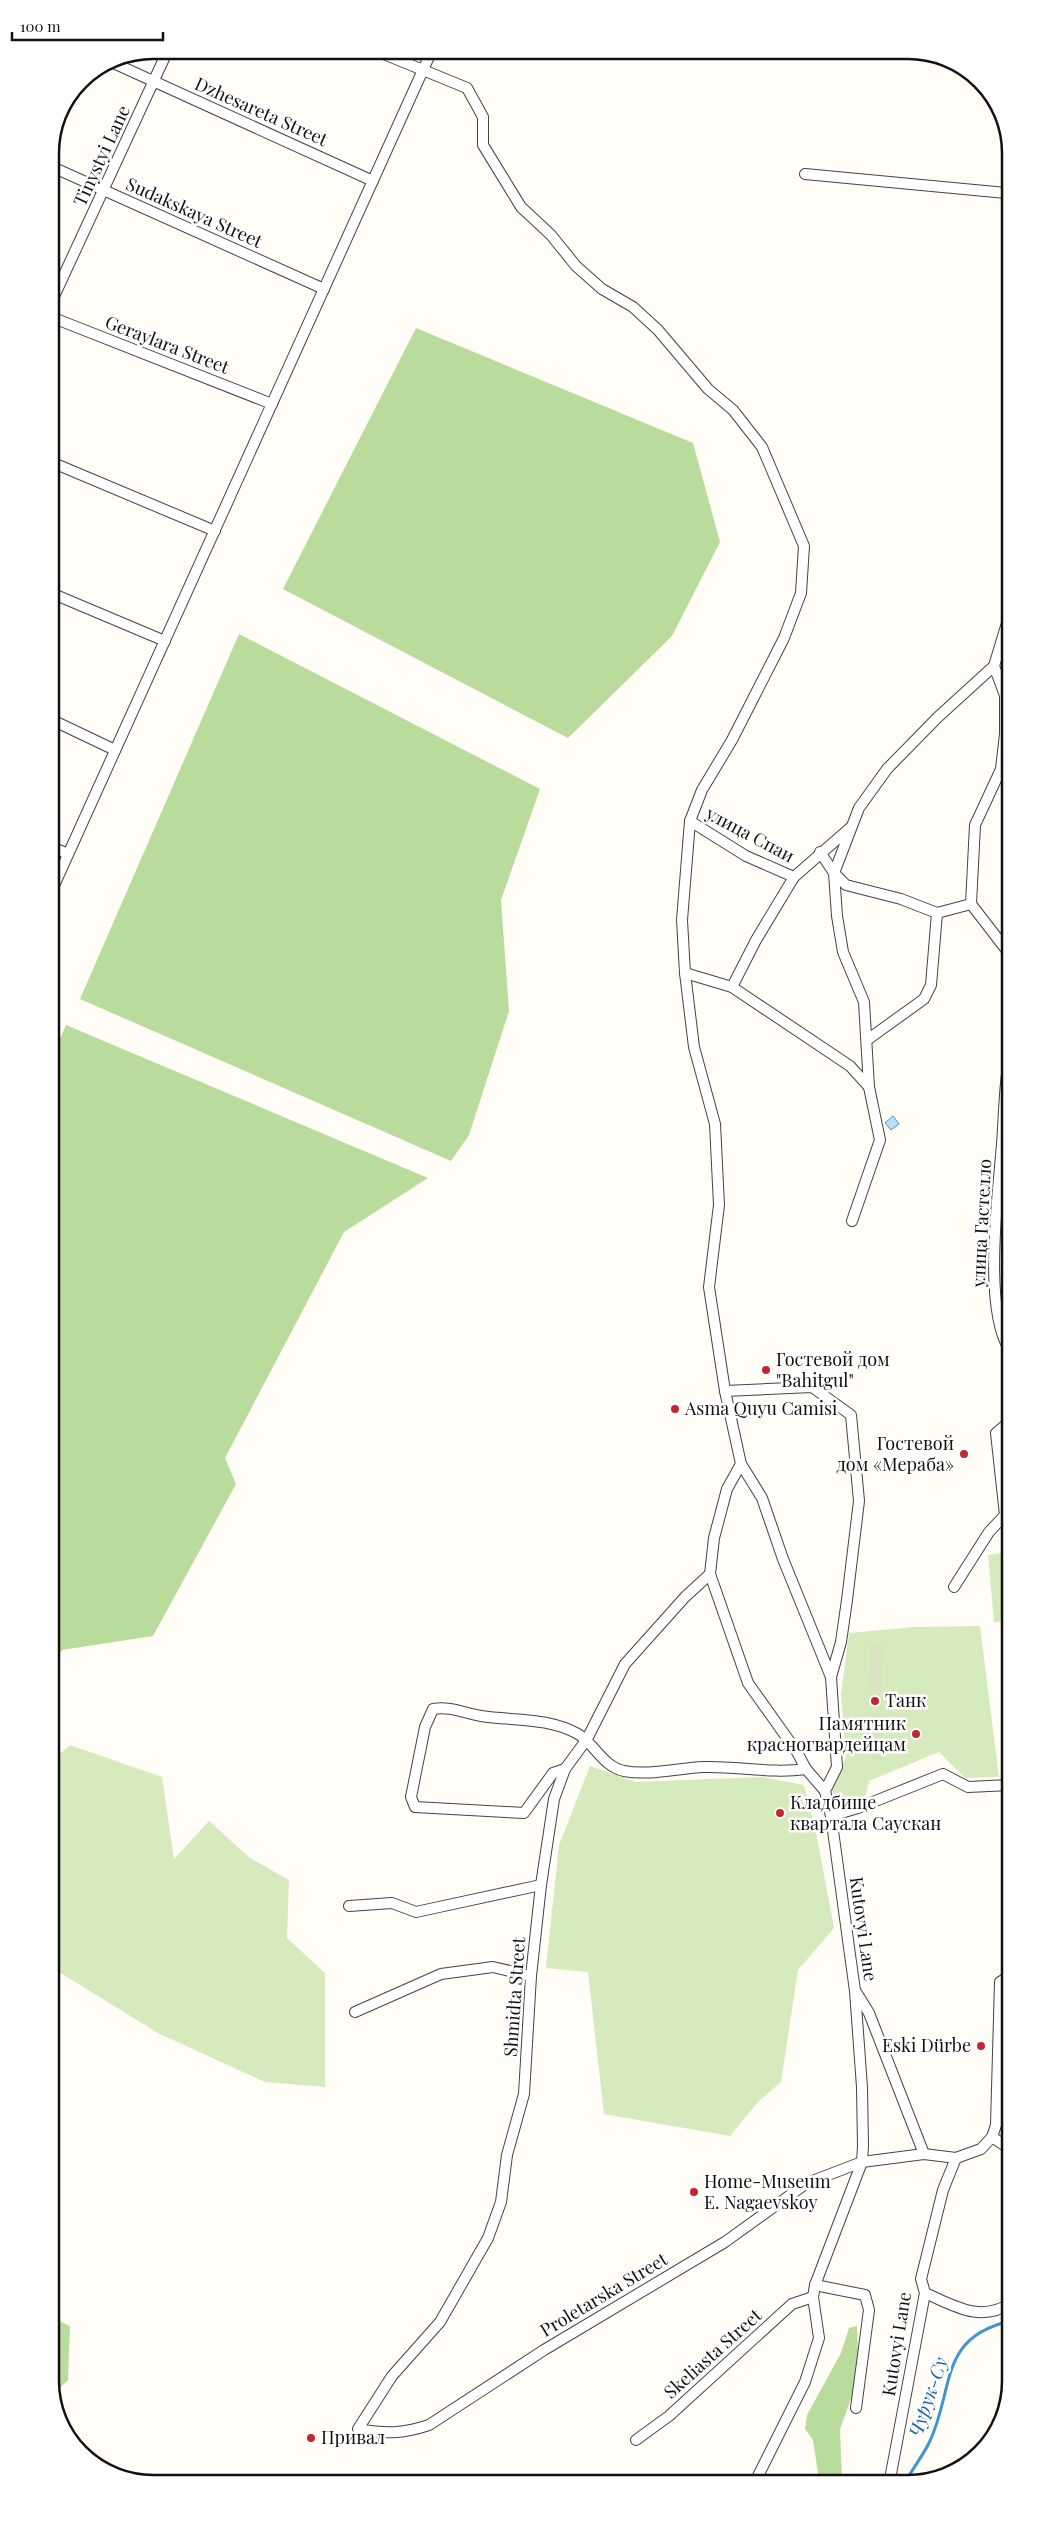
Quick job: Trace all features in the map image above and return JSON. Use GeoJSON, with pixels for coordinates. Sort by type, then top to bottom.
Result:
{"type":"FeatureCollection","features":[{"type":"Feature","properties":{"kind":"street","name":"Tinystyi Lane"},"geometry":{"type":"LineString","coordinates":[[59,286],[164,59]]}},
{"type":"Feature","properties":{"kind":"street"},"geometry":{"type":"LineString","coordinates":[[396,59],[467,88],[483,117],[484,145],[521,207],[544,228],[582,272],[602,289],[633,307],[658,330],[708,389],[733,410],[762,447],[804,546],[801,593],[784,638],[732,740],[702,790],[690,821],[682,920],[685,973],[694,1047],[715,1124],[719,1205],[709,1286],[724,1391],[741,1464],[762,1498],[783,1560],[831,1677],[837,1767],[825,1791],[806,1769],[797,1752],[748,1683],[710,1574],[714,1538],[727,1489],[741,1464]]}},
{"type":"Feature","properties":{"kind":"street"},"geometry":{"type":"LineString","coordinates":[[59,874],[428,59]]}},
{"type":"Feature","properties":{"kind":"street","name":"Dzhesareta Street"},"geometry":{"type":"LineString","coordinates":[[119,65],[373,181]]}},
{"type":"Feature","properties":{"kind":"street","name":"Sudakskaya Street"},"geometry":{"type":"LineString","coordinates":[[59,170],[324,289]]}},
{"type":"Feature","properties":{"kind":"street"},"geometry":{"type":"LineString","coordinates":[[806,174],[1002,193]]}},
{"type":"Feature","properties":{"kind":"street","name":"Geraylara Street"},"geometry":{"type":"LineString","coordinates":[[59,320],[272,404]]}},
{"type":"Feature","properties":{"kind":"street"},"geometry":{"type":"LineString","coordinates":[[59,465],[214,532]]}},
{"type":"Feature","properties":{"kind":"street"},"geometry":{"type":"LineString","coordinates":[[59,596],[165,641]]}},
{"type":"Feature","properties":{"kind":"street"},"geometry":{"type":"LineString","coordinates":[[852,1221],[880,1140],[869,1087],[864,1002],[843,952],[837,916],[834,873],[859,808],[888,769],[938,717],[994,666],[1002,640]]}},
{"type":"Feature","properties":{"kind":"street"},"geometry":{"type":"LineString","coordinates":[[994,666],[1002,687]]}},
{"type":"Feature","properties":{"kind":"street"},"geometry":{"type":"LineString","coordinates":[[59,723],[115,750]]}},
{"type":"Feature","properties":{"kind":"street"},"geometry":{"type":"LineString","coordinates":[[1002,762],[1001,769],[975,825],[971,904],[1002,944]]}},
{"type":"Feature","properties":{"kind":"street","name":"улица Спаи"},"geometry":{"type":"LineString","coordinates":[[690,821],[746,856],[794,877]]}},
{"type":"Feature","properties":{"kind":"street"},"geometry":{"type":"LineString","coordinates":[[732,986],[756,940],[794,877],[820,852],[851,827]]}},
{"type":"Feature","properties":{"kind":"street"},"geometry":{"type":"LineString","coordinates":[[59,850],[68,854]]}},
{"type":"Feature","properties":{"kind":"street","name":"улица Спаи"},"geometry":{"type":"LineString","coordinates":[[820,852],[834,873],[846,885],[901,899],[937,913]]}},
{"type":"Feature","properties":{"kind":"street"},"geometry":{"type":"LineString","coordinates":[[867,1040],[924,999],[931,985],[937,913],[971,904]]}},
{"type":"Feature","properties":{"kind":"street"},"geometry":{"type":"LineString","coordinates":[[685,973],[732,986],[850,1066],[869,1087]]}},
{"type":"Feature","properties":{"kind":"street","name":"улица Гастелло"},"geometry":{"type":"LineString","coordinates":[[1002,1138],[996,1209],[994,1291],[1002,1318]]}},
{"type":"Feature","properties":{"kind":"street"},"geometry":{"type":"LineString","coordinates":[[724,1391],[812,1387],[851,1415],[858,1501],[841,1642],[831,1677]]}},
{"type":"Feature","properties":{"kind":"street"},"geometry":{"type":"LineString","coordinates":[[1002,1428],[996,1433],[1002,1494]]}},
{"type":"Feature","properties":{"kind":"street"},"geometry":{"type":"LineString","coordinates":[[954,1587],[989,1532],[1002,1516]]}},
{"type":"Feature","properties":{"kind":"street","name":"Shmidta Street"},"geometry":{"type":"LineString","coordinates":[[358,2430],[392,2376],[440,2322],[488,2238],[501,2202],[507,2155],[524,2094],[531,1976],[541,1885],[554,1799],[565,1769],[587,1739],[625,1664],[685,1597],[710,1574]]}},
{"type":"Feature","properties":{"kind":"street"},"geometry":{"type":"LineString","coordinates":[[565,1769],[553,1773],[524,1813],[415,1807],[411,1797],[425,1727],[433,1709],[445,1707],[481,1716],[544,1722],[575,1732],[587,1739],[600,1758],[623,1771],[705,1767],[783,1773],[806,1769]]}},
{"type":"Feature","properties":{"kind":"street"},"geometry":{"type":"LineString","coordinates":[[831,1816],[858,1808],[943,1774],[968,1787],[1002,1785]]}},
{"type":"Feature","properties":{"kind":"street","name":"Kutovyi Lane"},"geometry":{"type":"LineString","coordinates":[[825,1791],[831,1816],[855,1991],[869,2013],[924,2154]]}},
{"type":"Feature","properties":{"kind":"street"},"geometry":{"type":"LineString","coordinates":[[350,1906],[392,1903],[416,1912],[541,1885]]}},
{"type":"Feature","properties":{"kind":"street"},"geometry":{"type":"LineString","coordinates":[[355,2012],[441,1974],[493,1967],[531,1976]]}},
{"type":"Feature","properties":{"kind":"street"},"geometry":{"type":"LineString","coordinates":[[956,2158],[981,2149],[992,2137],[996,2115],[1000,1982],[1002,1981]]}},
{"type":"Feature","properties":{"kind":"street"},"geometry":{"type":"LineString","coordinates":[[758,2475],[805,2382],[819,2338],[813,2297],[815,2284],[862,2162],[862,2087],[855,1991]]}},
{"type":"Feature","properties":{"kind":"street"},"geometry":{"type":"LineString","coordinates":[[992,2137],[1002,2144]]}},
{"type":"Feature","properties":{"kind":"street","name":"Proletarska Street"},"geometry":{"type":"LineString","coordinates":[[358,2430],[386,2434],[408,2432],[429,2426],[544,2350],[724,2242],[807,2183],[862,2162],[924,2154],[956,2158]]}},
{"type":"Feature","properties":{"kind":"street","name":"Kutovyi Lane"},"geometry":{"type":"LineString","coordinates":[[891,2475],[925,2293],[921,2279],[943,2190],[956,2158]]}},
{"type":"Feature","properties":{"kind":"street"},"geometry":{"type":"LineString","coordinates":[[815,2284],[865,2295],[868,2319],[856,2408]]}},
{"type":"Feature","properties":{"kind":"street"},"geometry":{"type":"LineString","coordinates":[[925,2293],[970,2312],[998,2311],[1002,2309]]}},
{"type":"Feature","properties":{"kind":"street","name":"Skeliasta Street"},"geometry":{"type":"LineString","coordinates":[[636,2440],[668,2416],[792,2304],[813,2297]]}},
{"type":"Feature","properties":{"kind":"green space"},"geometry":{"type":"Polygon","coordinates":[[[416,328],[693,443],[720,542],[672,636],[568,738],[283,589],[416,328]]]}},
{"type":"Feature","properties":{"kind":"green space"},"geometry":{"type":"Polygon","coordinates":[[[239,634],[540,789],[501,900],[509,1011],[469,1135],[451,1161],[80,999],[239,634]]]}},
{"type":"Feature","properties":{"kind":"green space"},"geometry":{"type":"Polygon","coordinates":[[[66,1025],[428,1178],[344,1232],[225,1458],[236,1484],[153,1636],[62,1650],[59,1655],[59,1041],[66,1025]]]}},
{"type":"Feature","properties":{"kind":"green space"},"geometry":{"type":"Polygon","coordinates":[[[1002,1553],[1002,1622],[994,1622],[988,1555],[1002,1553]]]}},
{"type":"Feature","properties":{"kind":"green space"},"geometry":{"type":"Polygon","coordinates":[[[980,1626],[999,1777],[965,1778],[939,1752],[869,1781],[866,1795],[843,1806],[834,1805],[832,1787],[846,1757],[841,1695],[849,1633],[915,1627],[980,1626]]]}},
{"type":"Feature","properties":{"kind":"green space"},"geometry":{"type":"Polygon","coordinates":[[[871,1644],[882,1644],[881,1691],[870,1691],[871,1644]]]}},
{"type":"Feature","properties":{"kind":"green space"},"geometry":{"type":"Polygon","coordinates":[[[872,1713],[883,1713],[884,1760],[872,1760],[872,1713]]]}},
{"type":"Feature","properties":{"kind":"green space"},"geometry":{"type":"Polygon","coordinates":[[[70,1745],[162,1777],[174,1859],[209,1821],[250,1858],[289,1880],[287,1938],[325,1973],[325,2087],[265,2082],[158,2033],[59,1972],[59,1755],[70,1745]]]}},
{"type":"Feature","properties":{"kind":"green space"},"geometry":{"type":"Polygon","coordinates":[[[590,1766],[636,1782],[762,1777],[804,1785],[816,1832],[834,1928],[798,1970],[781,2082],[758,2102],[730,2136],[604,2114],[588,1972],[546,1968],[559,1845],[590,1766]]]}},
{"type":"Feature","properties":{"kind":"green space"},"geometry":{"type":"Polygon","coordinates":[[[59,2321],[70,2326],[68,2380],[59,2389],[59,2321]]]}},
{"type":"Feature","properties":{"kind":"green space"},"geometry":{"type":"Polygon","coordinates":[[[857,2326],[859,2377],[840,2429],[842,2475],[818,2475],[813,2440],[805,2429],[807,2415],[841,2353],[849,2328],[857,2326]]]}},
{"type":"Feature","properties":{"kind":"water"},"geometry":{"type":"Polygon","coordinates":[[[893,1116],[899,1124],[891,1130],[885,1123],[893,1116]]]}},
{"type":"Feature","properties":{"kind":"waterway","name":"Чурук-Су"},"geometry":{"type":"LineString","coordinates":[[910,2475],[929,2443],[937,2423],[952,2368],[959,2353],[971,2339],[987,2329],[1002,2324]]}},
{"type":"Feature","properties":{"kind":"place","name":"Гостевой дом \"Bahitgul\""},"geometry":{"type":"Point","coordinates":[766,1370]}},
{"type":"Feature","properties":{"kind":"place","name":"Asma Quyu Camisi"},"geometry":{"type":"Point","coordinates":[675,1409]}},
{"type":"Feature","properties":{"kind":"place","name":"Гостевой дом «Мераба»"},"geometry":{"type":"Point","coordinates":[964,1454]}},
{"type":"Feature","properties":{"kind":"place","name":"Танк"},"geometry":{"type":"Point","coordinates":[875,1701]}},
{"type":"Feature","properties":{"kind":"place","name":"Памятник красногвардейцам"},"geometry":{"type":"Point","coordinates":[916,1734]}},
{"type":"Feature","properties":{"kind":"place","name":"Кладбище квартала Саускан"},"geometry":{"type":"Point","coordinates":[780,1813]}},
{"type":"Feature","properties":{"kind":"place","name":"Eski Dürbe"},"geometry":{"type":"Point","coordinates":[981,2046]}},
{"type":"Feature","properties":{"kind":"place","name":"Home-Museum E. Nagaevskoy"},"geometry":{"type":"Point","coordinates":[694,2192]}},
{"type":"Feature","properties":{"kind":"place","name":"Привал"},"geometry":{"type":"Point","coordinates":[311,2438]}}]}
